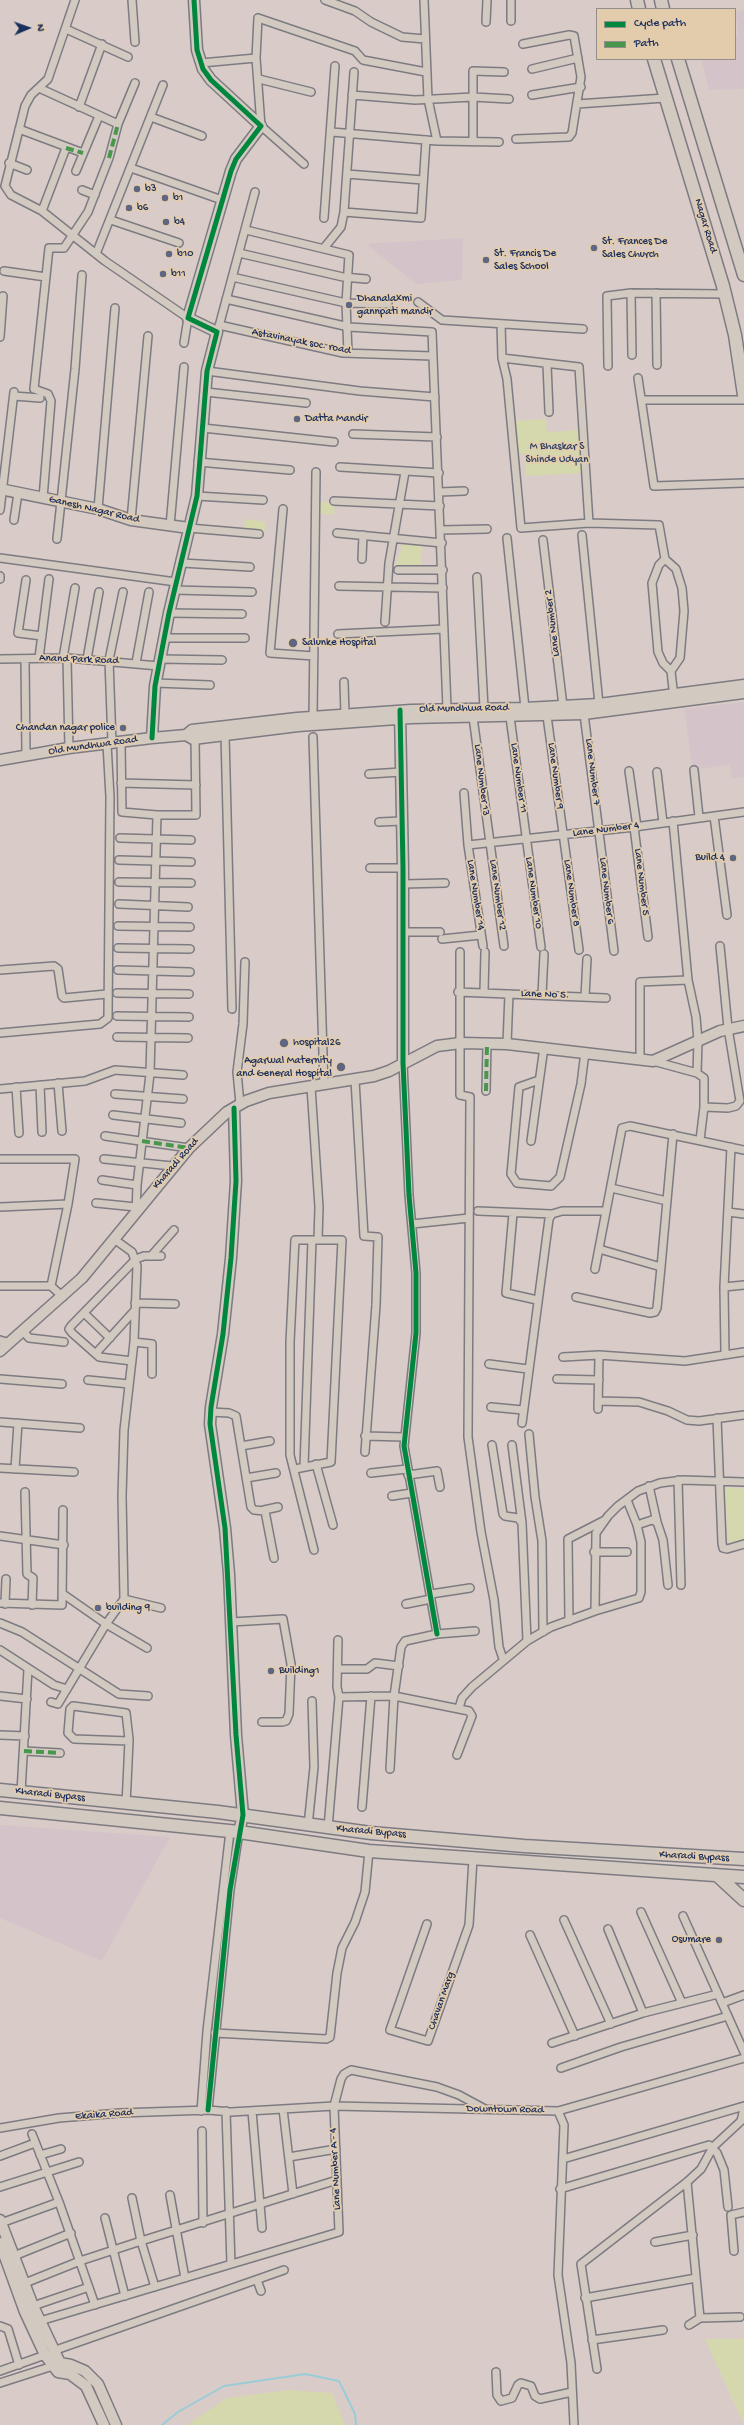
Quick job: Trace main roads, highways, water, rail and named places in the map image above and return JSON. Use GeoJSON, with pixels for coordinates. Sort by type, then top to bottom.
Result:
{"type":"FeatureCollection","features":[{"type":"Feature","properties":{"kind":"highway","name":"Nagar Road"},"geometry":{"type":"LineString","coordinates":[[654,60],[725,294],[735,336],[744,395]]}},
{"type":"Feature","properties":{"kind":"highway","name":"Nagar Road"},"geometry":{"type":"LineString","coordinates":[[678,60],[744,275]]}},
{"type":"Feature","properties":{"kind":"highway","name":"Kharadi Bypass"},"geometry":{"type":"LineString","coordinates":[[0,1790],[239,1815],[308,1826],[524,1846],[744,1857]]}},
{"type":"Feature","properties":{"kind":"highway","name":"Kharadi Bypass"},"geometry":{"type":"LineString","coordinates":[[0,1808],[235,1832],[369,1851],[744,1877]]}},
{"type":"Feature","properties":{"kind":"highway"},"geometry":{"type":"LineString","coordinates":[[744,1857],[744,1871]]}},
{"type":"Feature","properties":{"kind":"highway"},"geometry":{"type":"LineString","coordinates":[[718,1876],[744,1900]]}},
{"type":"Feature","properties":{"kind":"waterway"},"geometry":{"type":"LineString","coordinates":[[162,2425],[178,2412],[224,2386],[305,2374],[339,2381],[355,2414],[356,2425]]}},
{"type":"Feature","properties":{"kind":"place","name":"b3"},"geometry":{"type":"Point","coordinates":[137,189]}},
{"type":"Feature","properties":{"kind":"place","name":"b1"},"geometry":{"type":"Point","coordinates":[165,198]}},
{"type":"Feature","properties":{"kind":"place","name":"b6"},"geometry":{"type":"Point","coordinates":[129,208]}},
{"type":"Feature","properties":{"kind":"place","name":"b4"},"geometry":{"type":"Point","coordinates":[166,222]}},
{"type":"Feature","properties":{"kind":"place","name":"St. Frances De Sales Church"},"geometry":{"type":"Point","coordinates":[594,248]}},
{"type":"Feature","properties":{"kind":"place","name":"b10"},"geometry":{"type":"Point","coordinates":[169,254]}},
{"type":"Feature","properties":{"kind":"place","name":"St. Francis De Sales School"},"geometry":{"type":"Point","coordinates":[486,260]}},
{"type":"Feature","properties":{"kind":"place","name":"b11"},"geometry":{"type":"Point","coordinates":[163,274]}},
{"type":"Feature","properties":{"kind":"place","name":"Dhanalaxmi gannpati mandir"},"geometry":{"type":"Point","coordinates":[349,305]}},
{"type":"Feature","properties":{"kind":"place","name":"Datta Mandir"},"geometry":{"type":"Point","coordinates":[297,419]}},
{"type":"Feature","properties":{"kind":"place","name":"Salunke Hospital"},"geometry":{"type":"Point","coordinates":[293,643]}},
{"type":"Feature","properties":{"kind":"place","name":"Chandan nagar police"},"geometry":{"type":"Point","coordinates":[123,728]}},
{"type":"Feature","properties":{"kind":"place","name":"Build 4"},"geometry":{"type":"Point","coordinates":[733,858]}},
{"type":"Feature","properties":{"kind":"place","name":"hospital26"},"geometry":{"type":"Point","coordinates":[284,1043]}},
{"type":"Feature","properties":{"kind":"place","name":"Agarwal Maternity and General Hospital"},"geometry":{"type":"Point","coordinates":[341,1067]}},
{"type":"Feature","properties":{"kind":"place","name":"building 9"},"geometry":{"type":"Point","coordinates":[98,1608]}},
{"type":"Feature","properties":{"kind":"place","name":"Building1"},"geometry":{"type":"Point","coordinates":[271,1671]}},
{"type":"Feature","properties":{"kind":"place","name":"Osumare"},"geometry":{"type":"Point","coordinates":[719,1940]}},
{"type":"Feature","properties":{"kind":"park label","name":"M Bhaskar S Shinde Udyan"},"geometry":{"type":"Point","coordinates":[557,453]}}]}
